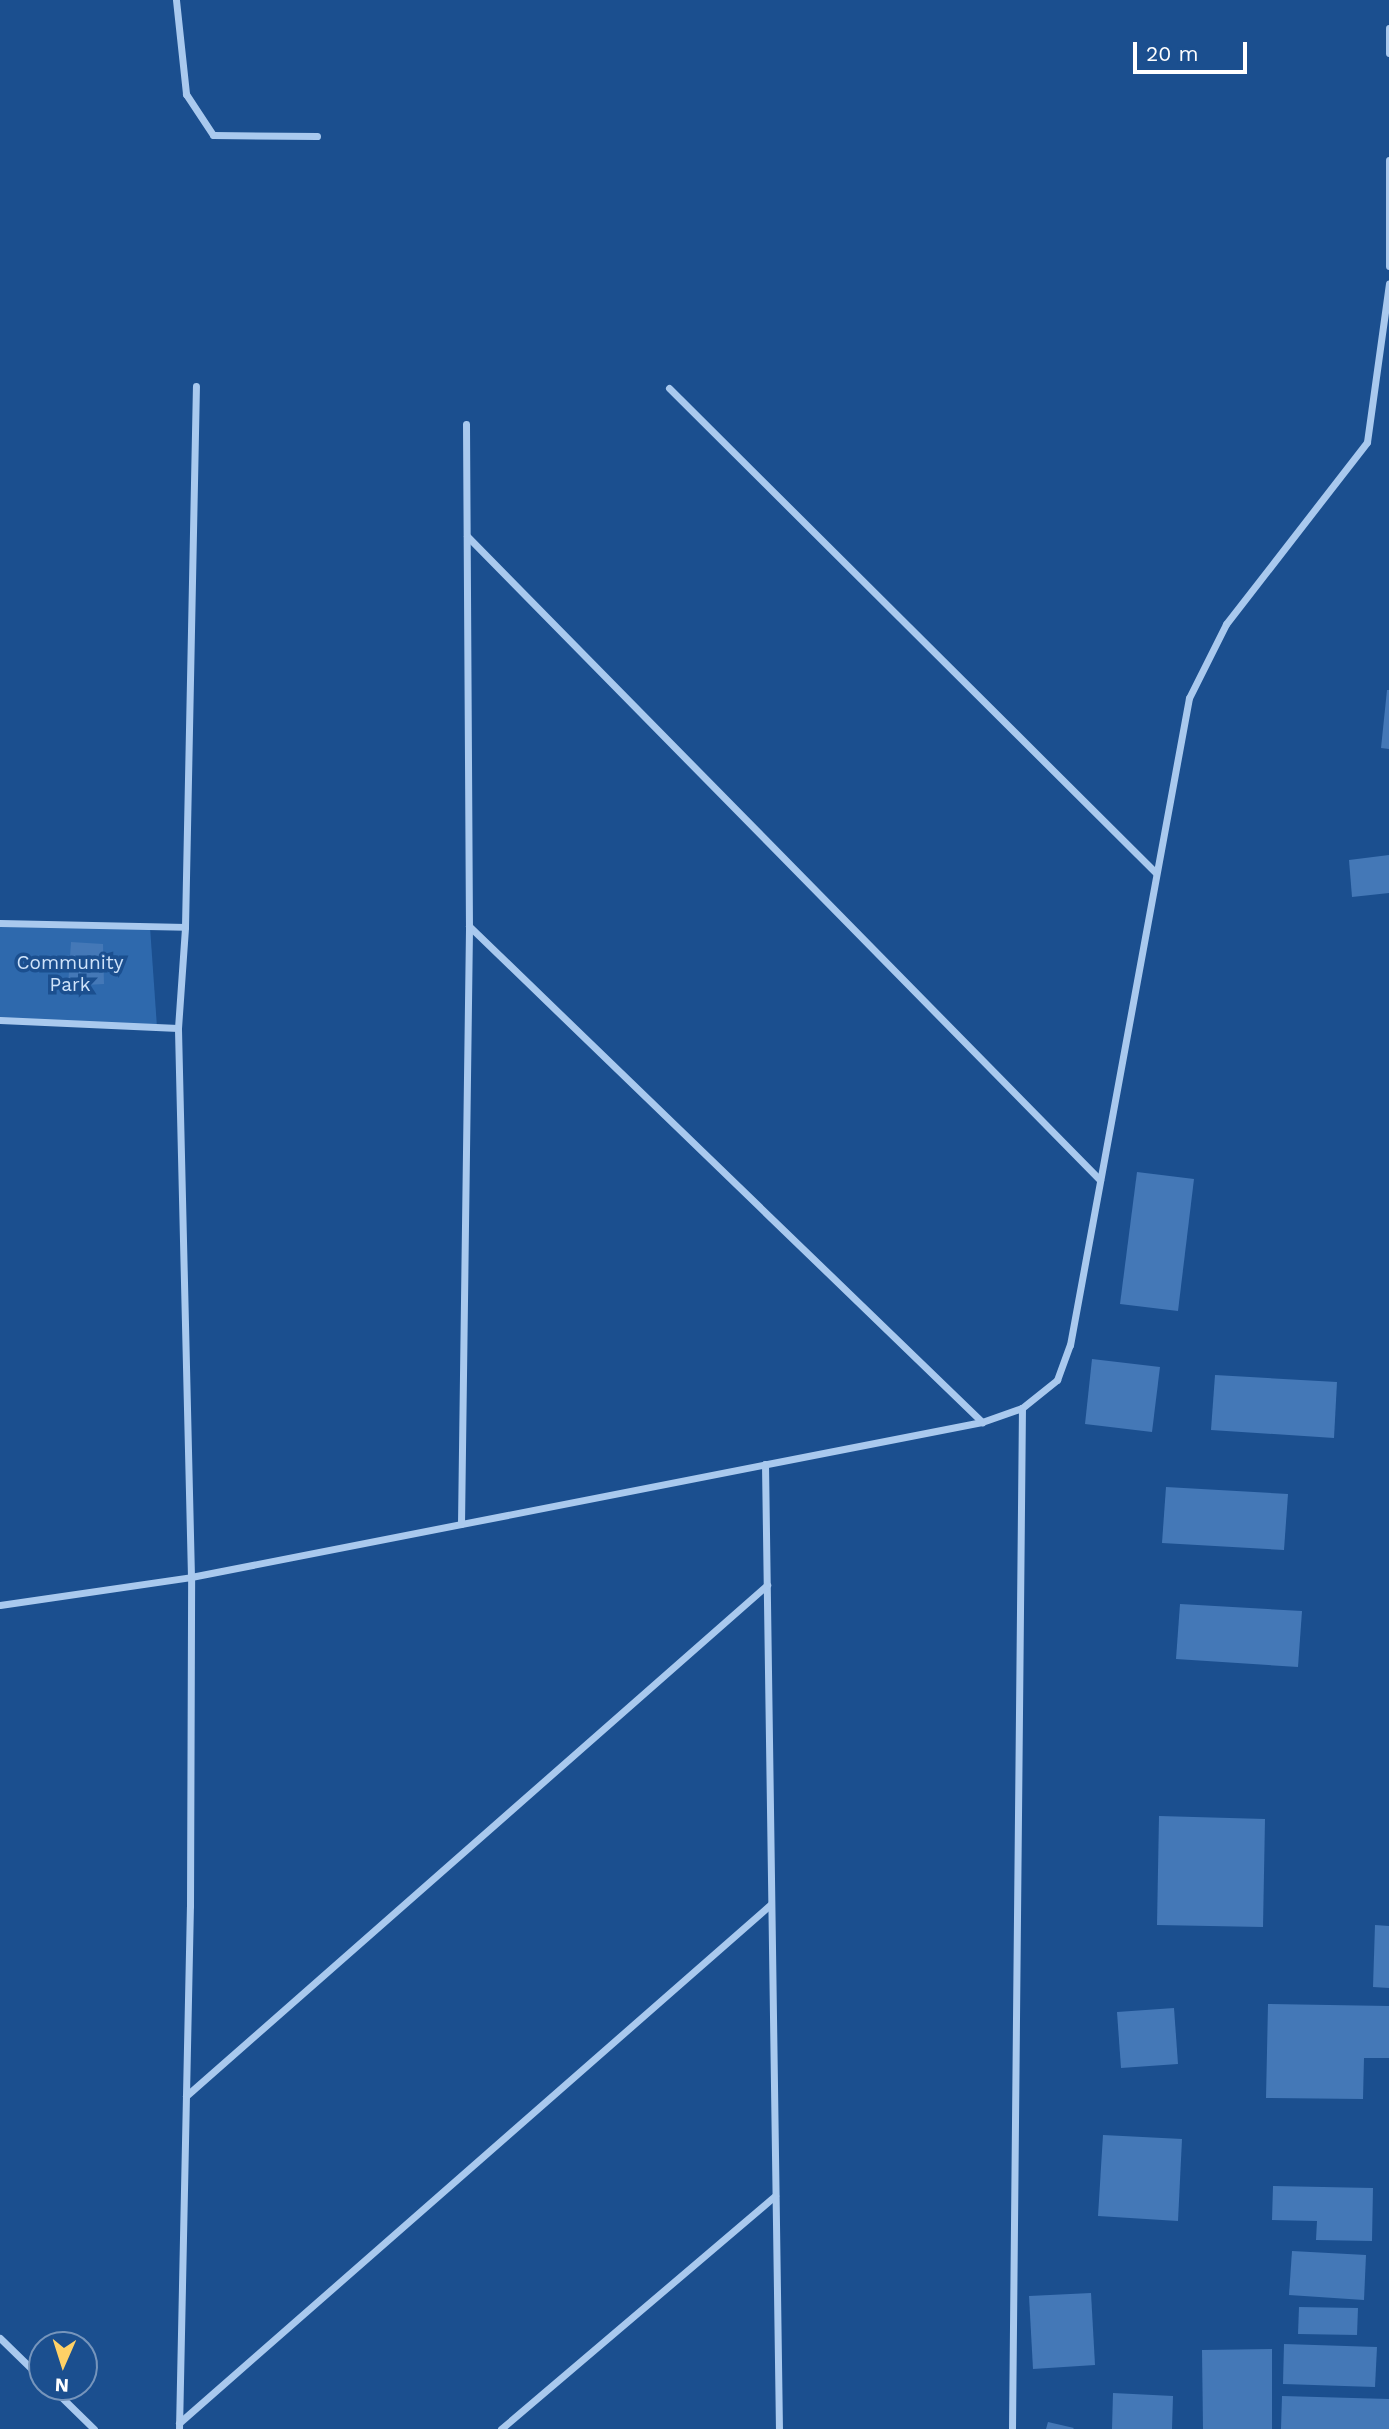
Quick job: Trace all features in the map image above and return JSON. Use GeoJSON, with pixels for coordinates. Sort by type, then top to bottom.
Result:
{"type":"FeatureCollection","features":[{"type":"Feature","properties":{"kind":"street"},"geometry":{"type":"LineString","coordinates":[[176,0],[186,94],[214,135],[317,135]]}},
{"type":"Feature","properties":{"kind":"street"},"geometry":{"type":"LineString","coordinates":[[1389,28],[1389,53]]}},
{"type":"Feature","properties":{"kind":"street"},"geometry":{"type":"LineString","coordinates":[[1389,160],[1389,266]]}},
{"type":"Feature","properties":{"kind":"street"},"geometry":{"type":"LineString","coordinates":[[0,1605],[191,1577],[982,1422],[1022,1408],[1057,1380],[1070,1345],[1189,698],[1226,624],[1367,442],[1389,284]]}},
{"type":"Feature","properties":{"kind":"street"},"geometry":{"type":"LineString","coordinates":[[179,2426],[186,2096],[191,1577],[178,1028],[186,927],[196,386]]}},
{"type":"Feature","properties":{"kind":"street"},"geometry":{"type":"LineString","coordinates":[[669,388],[1157,873]]}},
{"type":"Feature","properties":{"kind":"street"},"geometry":{"type":"LineString","coordinates":[[461,1524],[469,926],[466,424]]}},
{"type":"Feature","properties":{"kind":"street"},"geometry":{"type":"LineString","coordinates":[[467,536],[1100,1180]]}},
{"type":"Feature","properties":{"kind":"street"},"geometry":{"type":"LineString","coordinates":[[0,923],[186,927]]}},
{"type":"Feature","properties":{"kind":"street"},"geometry":{"type":"LineString","coordinates":[[469,926],[982,1422]]}},
{"type":"Feature","properties":{"kind":"street"},"geometry":{"type":"LineString","coordinates":[[0,1020],[178,1028]]}},
{"type":"Feature","properties":{"kind":"street"},"geometry":{"type":"LineString","coordinates":[[1012,2429],[1022,1408]]}},
{"type":"Feature","properties":{"kind":"street"},"geometry":{"type":"LineString","coordinates":[[765,1464],[779,2429]]}},
{"type":"Feature","properties":{"kind":"street"},"geometry":{"type":"LineString","coordinates":[[186,2096],[766,1585]]}},
{"type":"Feature","properties":{"kind":"street"},"geometry":{"type":"LineString","coordinates":[[179,2426],[771,1904]]}},
{"type":"Feature","properties":{"kind":"street"},"geometry":{"type":"LineString","coordinates":[[501,2429],[775,2196]]}},
{"type":"Feature","properties":{"kind":"street"},"geometry":{"type":"LineString","coordinates":[[0,2339],[28,2366]]}},
{"type":"Feature","properties":{"kind":"street"},"geometry":{"type":"LineString","coordinates":[[65,2401],[94,2429]]}},
{"type":"Feature","properties":{"kind":"green space","name":"Community Park"},"geometry":{"type":"Polygon","coordinates":[[[0,923],[150,927],[157,1027],[0,1020],[0,923]]]}},
{"type":"Feature","properties":{"kind":"building"},"geometry":{"type":"Polygon","coordinates":[[[1389,690],[1389,749],[1381,748],[1389,690]]]}},
{"type":"Feature","properties":{"kind":"building"},"geometry":{"type":"Polygon","coordinates":[[[1389,855],[1389,893],[1352,897],[1349,860],[1389,855]]]}},
{"type":"Feature","properties":{"kind":"building"},"geometry":{"type":"Polygon","coordinates":[[[71,942],[103,944],[104,984],[68,986],[71,942]]]}},
{"type":"Feature","properties":{"kind":"building"},"geometry":{"type":"Polygon","coordinates":[[[1137,1172],[1194,1179],[1178,1311],[1120,1304],[1137,1172]]]}},
{"type":"Feature","properties":{"kind":"building"},"geometry":{"type":"Polygon","coordinates":[[[1092,1359],[1160,1367],[1152,1432],[1085,1424],[1092,1359]]]}},
{"type":"Feature","properties":{"kind":"building"},"geometry":{"type":"Polygon","coordinates":[[[1215,1375],[1337,1382],[1334,1438],[1211,1430],[1215,1375]]]}},
{"type":"Feature","properties":{"kind":"building"},"geometry":{"type":"Polygon","coordinates":[[[1166,1487],[1288,1494],[1284,1550],[1162,1543],[1166,1487]]]}},
{"type":"Feature","properties":{"kind":"building"},"geometry":{"type":"Polygon","coordinates":[[[1180,1604],[1302,1611],[1298,1667],[1176,1659],[1180,1604]]]}},
{"type":"Feature","properties":{"kind":"building"},"geometry":{"type":"Polygon","coordinates":[[[1159,1816],[1265,1819],[1263,1927],[1157,1925],[1159,1816]]]}},
{"type":"Feature","properties":{"kind":"building"},"geometry":{"type":"Polygon","coordinates":[[[1375,1925],[1389,1926],[1389,1988],[1373,1987],[1375,1925]]]}},
{"type":"Feature","properties":{"kind":"building"},"geometry":{"type":"Polygon","coordinates":[[[1268,2004],[1389,2006],[1389,2058],[1364,2058],[1363,2099],[1266,2098],[1268,2004]]]}},
{"type":"Feature","properties":{"kind":"building"},"geometry":{"type":"Polygon","coordinates":[[[1174,2008],[1178,2064],[1121,2068],[1117,2012],[1174,2008]]]}},
{"type":"Feature","properties":{"kind":"building"},"geometry":{"type":"Polygon","coordinates":[[[1103,2135],[1182,2139],[1178,2221],[1098,2216],[1103,2135]]]}},
{"type":"Feature","properties":{"kind":"building"},"geometry":{"type":"Polygon","coordinates":[[[1273,2186],[1373,2188],[1372,2241],[1316,2240],[1317,2221],[1272,2220],[1273,2186]]]}},
{"type":"Feature","properties":{"kind":"building"},"geometry":{"type":"Polygon","coordinates":[[[1292,2251],[1366,2255],[1364,2300],[1289,2295],[1292,2251]]]}},
{"type":"Feature","properties":{"kind":"building"},"geometry":{"type":"Polygon","coordinates":[[[1091,2293],[1095,2365],[1033,2369],[1029,2296],[1091,2293]]]}},
{"type":"Feature","properties":{"kind":"building"},"geometry":{"type":"Polygon","coordinates":[[[1299,2307],[1358,2308],[1357,2335],[1298,2334],[1299,2307]]]}},
{"type":"Feature","properties":{"kind":"building"},"geometry":{"type":"Polygon","coordinates":[[[1284,2344],[1377,2347],[1375,2387],[1283,2384],[1284,2344]]]}},
{"type":"Feature","properties":{"kind":"building"},"geometry":{"type":"Polygon","coordinates":[[[1272,2349],[1272,2429],[1203,2429],[1202,2350],[1272,2349]]]}},
{"type":"Feature","properties":{"kind":"building"},"geometry":{"type":"Polygon","coordinates":[[[1113,2393],[1173,2396],[1172,2429],[1112,2429],[1113,2393]]]}},
{"type":"Feature","properties":{"kind":"building"},"geometry":{"type":"Polygon","coordinates":[[[1282,2396],[1389,2399],[1389,2429],[1281,2429],[1282,2396]]]}},
{"type":"Feature","properties":{"kind":"building"},"geometry":{"type":"Polygon","coordinates":[[[1048,2422],[1074,2428],[1046,2429],[1048,2422]]]}}]}
